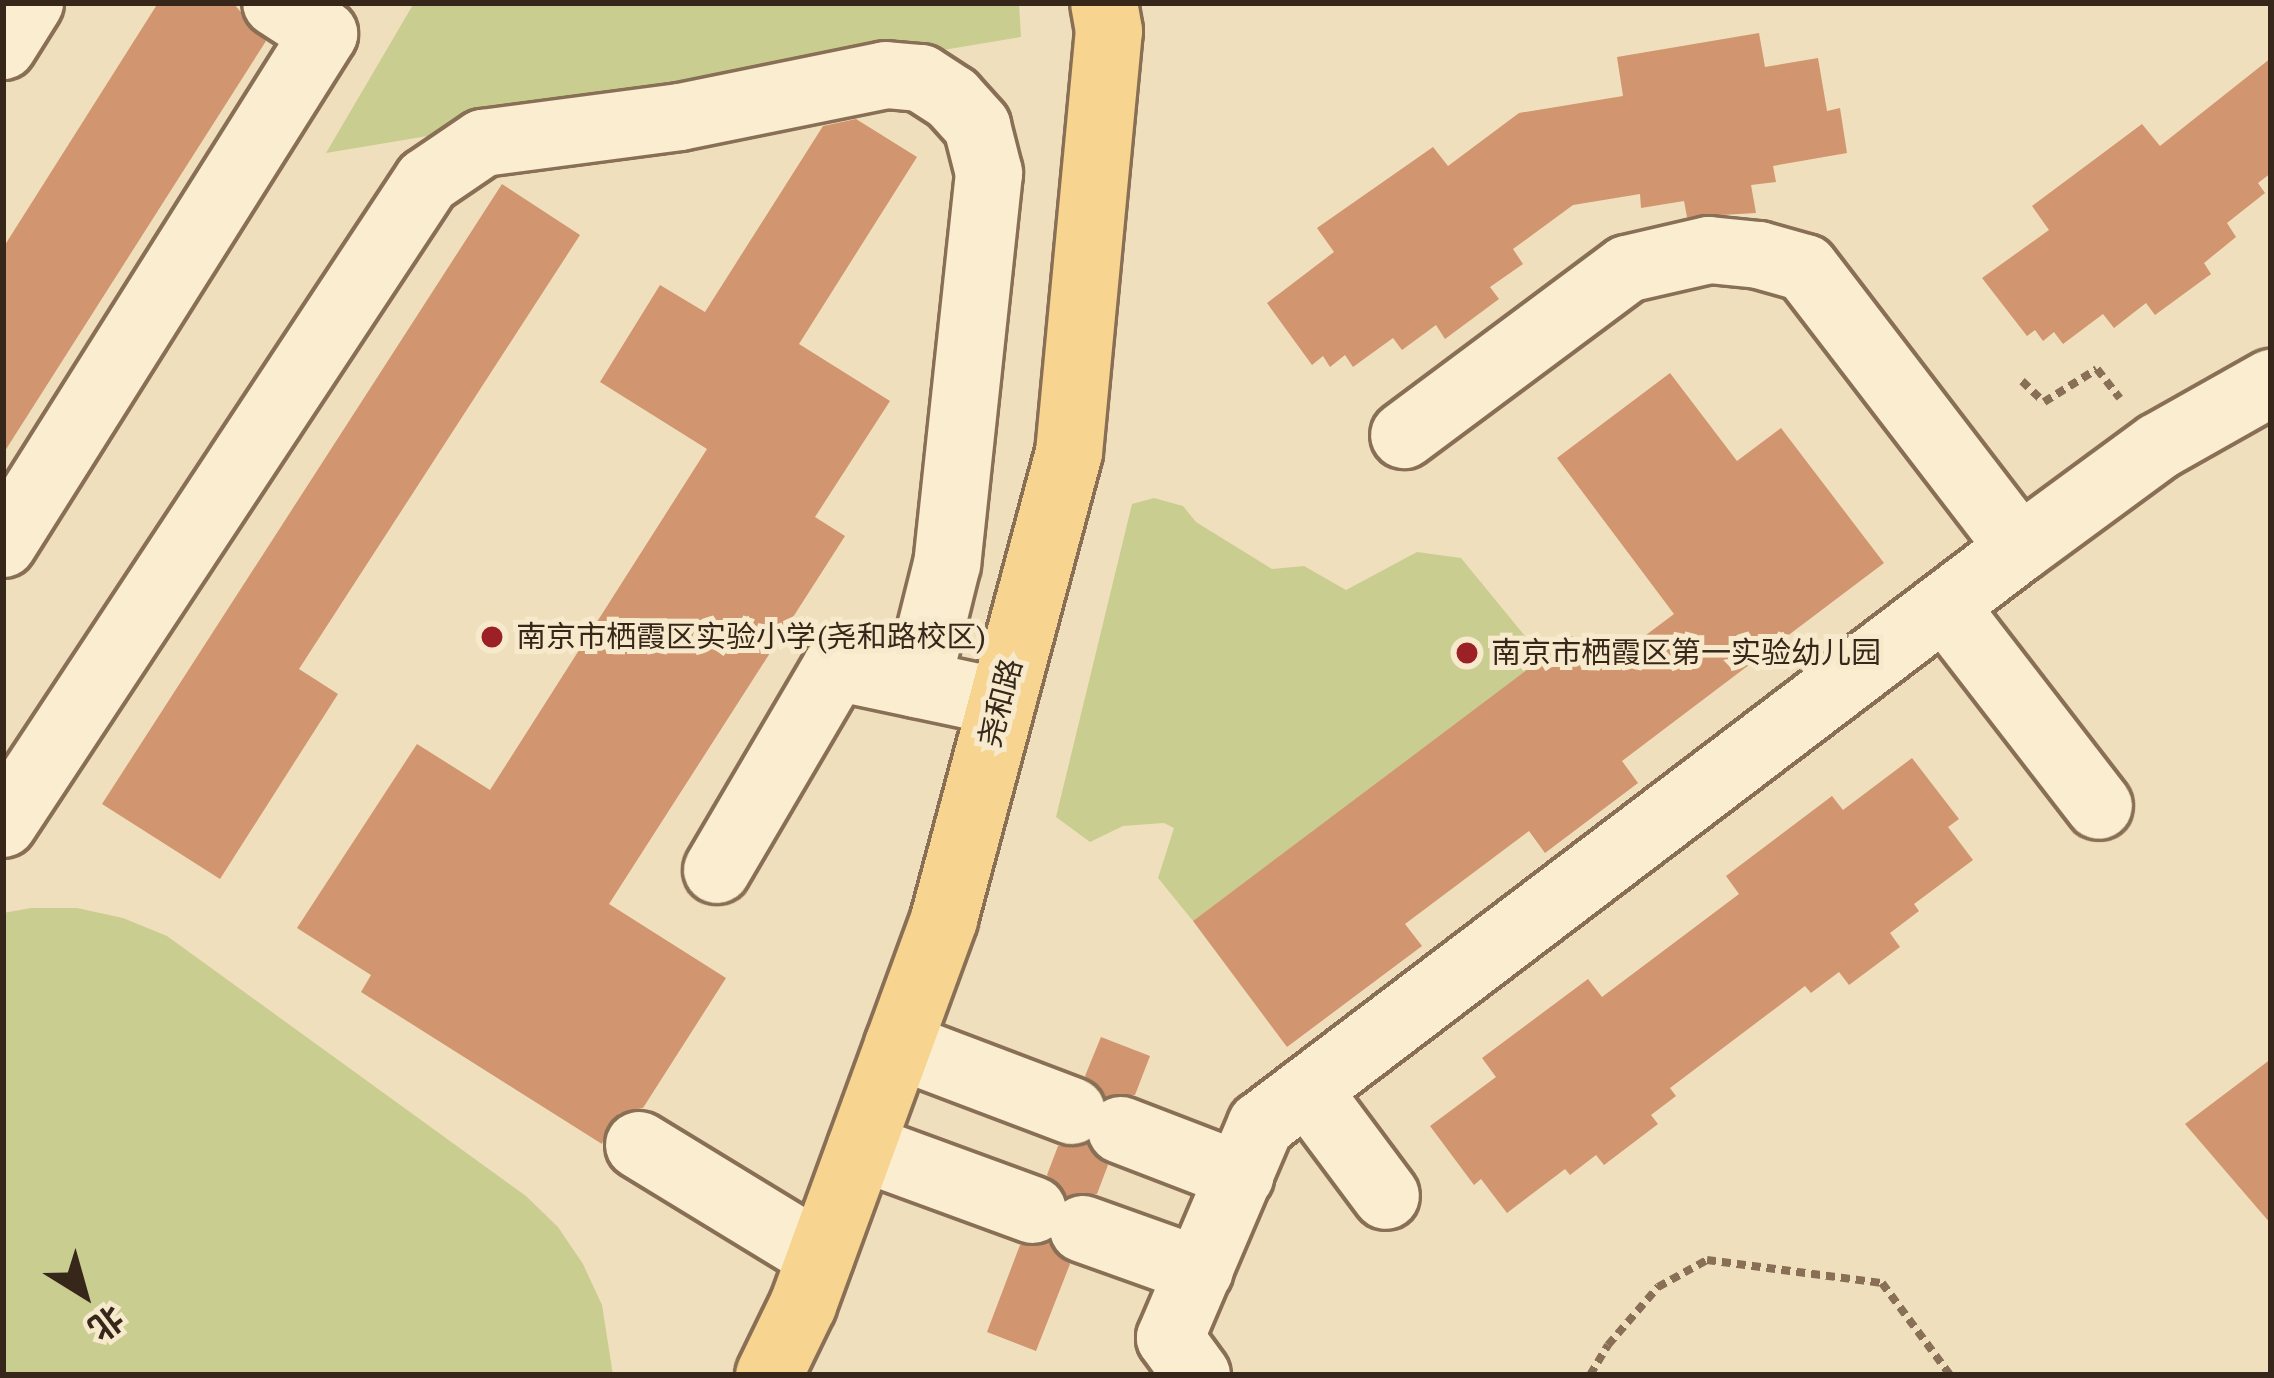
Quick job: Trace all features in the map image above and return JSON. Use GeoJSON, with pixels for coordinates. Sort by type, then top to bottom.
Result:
{"type":"FeatureCollection","features":[{"type":"Feature","properties":{"kind":"main road","name":"尧和路"},"geometry":{"type":"LineString","coordinates":[[769,1375],[821,1256],[944,919],[1069,453],[1109,31],[1104,3]]}},
{"type":"Feature","properties":{"kind":"street"},"geometry":{"type":"LineString","coordinates":[[3,46],[30,3]]}},
{"type":"Feature","properties":{"kind":"street"},"geometry":{"type":"LineString","coordinates":[[3,544],[325,34],[276,3]]}},
{"type":"Feature","properties":{"kind":"street"},"geometry":{"type":"LineString","coordinates":[[3,824],[427,181],[483,143],[680,117],[886,75],[921,78],[952,98],[977,126],[988,173],[946,564],[917,684]]}},
{"type":"Feature","properties":{"kind":"street"},"geometry":{"type":"LineString","coordinates":[[1404,435],[1628,268],[1709,250],[1759,255],[1804,268],[2020,548]]}},
{"type":"Feature","properties":{"kind":"street"},"geometry":{"type":"LineString","coordinates":[[1197,1375],[1170,1338],[1261,1125],[2020,548],[2159,446],[2271,383]]}},
{"type":"Feature","properties":{"kind":"street"},"geometry":{"type":"LineString","coordinates":[[1946,608],[2099,806]]}},
{"type":"Feature","properties":{"kind":"street"},"geometry":{"type":"LineString","coordinates":[[717,870],[836,667],[1001,702]]}},
{"type":"Feature","properties":{"kind":"street"},"geometry":{"type":"LineString","coordinates":[[898,1045],[1240,1176]]}},
{"type":"Feature","properties":{"kind":"street"},"geometry":{"type":"LineString","coordinates":[[1307,1090],[1386,1196]]}},
{"type":"Feature","properties":{"kind":"street"},"geometry":{"type":"LineString","coordinates":[[639,1144],[821,1256]]}},
{"type":"Feature","properties":{"kind":"street"},"geometry":{"type":"LineString","coordinates":[[861,1147],[1200,1271]]}},
{"type":"Feature","properties":{"kind":"path"},"geometry":{"type":"LineString","coordinates":[[2022,381],[2044,402],[2097,369],[2159,446]]}},
{"type":"Feature","properties":{"kind":"path"},"geometry":{"type":"LineString","coordinates":[[1591,1375],[1608,1345],[1658,1287],[1707,1260],[1882,1283],[1950,1375]]}},
{"type":"Feature","properties":{"kind":"green space"},"geometry":{"type":"Polygon","coordinates":[[[414,3],[1019,3],[1021,37],[326,153],[414,3]]]}},
{"type":"Feature","properties":{"kind":"green space"},"geometry":{"type":"Polygon","coordinates":[[[1154,498],[1183,506],[1196,522],[1272,569],[1304,566],[1346,590],[1417,552],[1461,558],[1543,658],[1193,921],[1158,878],[1174,828],[1164,823],[1123,826],[1090,842],[1056,817],[1132,504],[1154,498]]]}},
{"type":"Feature","properties":{"kind":"green space"},"geometry":{"type":"Polygon","coordinates":[[[77,908],[123,918],[167,936],[526,1196],[558,1227],[583,1264],[602,1305],[613,1375],[3,1375],[3,913],[77,908]]]}},
{"type":"Feature","properties":{"kind":"building"},"geometry":{"type":"Polygon","coordinates":[[[158,3],[233,3],[266,41],[3,454],[3,248],[158,3]]]}},
{"type":"Feature","properties":{"kind":"building"},"geometry":{"type":"Polygon","coordinates":[[[1759,33],[1765,67],[1818,58],[1827,111],[1840,108],[1847,153],[1773,166],[1776,182],[1751,185],[1756,213],[1687,217],[1684,201],[1641,208],[1640,194],[1573,205],[1513,249],[1523,264],[1490,287],[1499,299],[1445,339],[1436,325],[1402,350],[1393,338],[1353,367],[1345,355],[1330,367],[1323,356],[1312,365],[1267,303],[1334,252],[1317,228],[1433,147],[1448,166],[1519,113],[1623,96],[1617,57],[1759,33]]]}},
{"type":"Feature","properties":{"kind":"building"},"geometry":{"type":"Polygon","coordinates":[[[2271,58],[2271,173],[2258,183],[2265,193],[2227,223],[2236,237],[2204,263],[2211,274],[2155,315],[2146,303],[2114,328],[2103,314],[2063,344],[2054,332],[2043,341],[2035,330],[2027,336],[1982,278],[2049,230],[2032,206],[2142,124],[2160,146],[2271,58]]]}},
{"type":"Feature","properties":{"kind":"building"},"geometry":{"type":"Polygon","coordinates":[[[856,119],[917,157],[799,344],[890,401],[815,517],[845,536],[609,904],[726,978],[643,1108],[620,1113],[608,1125],[602,1144],[361,992],[371,975],[297,928],[417,744],[490,790],[707,449],[600,382],[660,285],[705,312],[823,126],[856,119]]]}},
{"type":"Feature","properties":{"kind":"building"},"geometry":{"type":"Polygon","coordinates":[[[502,184],[580,235],[299,669],[338,694],[220,879],[102,804],[502,184]]]}},
{"type":"Feature","properties":{"kind":"building"},"geometry":{"type":"Polygon","coordinates":[[[1670,373],[1737,461],[1781,428],[1884,563],[1622,761],[1638,783],[1545,853],[1529,831],[1405,924],[1422,946],[1287,1047],[1193,921],[1572,636],[1598,671],[1674,614],[1557,458],[1670,373]]]}},
{"type":"Feature","properties":{"kind":"building"},"geometry":{"type":"Polygon","coordinates":[[[1912,758],[1959,819],[1948,827],[1973,860],[1914,904],[1919,911],[1890,933],[1900,947],[1849,985],[1839,972],[1811,993],[1805,986],[1670,1088],[1676,1096],[1651,1115],[1658,1124],[1604,1165],[1596,1155],[1570,1175],[1565,1169],[1507,1213],[1481,1179],[1474,1185],[1430,1126],[1496,1077],[1482,1058],[1588,979],[1602,997],[1739,894],[1726,876],[1832,796],[1843,810],[1912,758]]]}},
{"type":"Feature","properties":{"kind":"building"},"geometry":{"type":"Polygon","coordinates":[[[1101,1037],[1150,1056],[1135,1095],[1106,1097],[1085,1076],[1101,1037]]]}},
{"type":"Feature","properties":{"kind":"building"},"geometry":{"type":"Polygon","coordinates":[[[2271,1059],[2271,1224],[2185,1124],[2271,1059]]]}},
{"type":"Feature","properties":{"kind":"building"},"geometry":{"type":"Polygon","coordinates":[[[1087,1144],[1108,1165],[1097,1194],[1067,1196],[1047,1175],[1058,1146],[1087,1144]]]}},
{"type":"Feature","properties":{"kind":"building"},"geometry":{"type":"Polygon","coordinates":[[[1049,1243],[1070,1264],[1036,1351],[987,1332],[1020,1245],[1049,1243]]]}},
{"type":"Feature","properties":{"kind":"place","name":"南京市栖霞区实验小学(尧和路校区)"},"geometry":{"type":"Point","coordinates":[492,637]}},
{"type":"Feature","properties":{"kind":"place","name":"南京市栖霞区第一实验幼儿园"},"geometry":{"type":"Point","coordinates":[1467,653]}}]}
